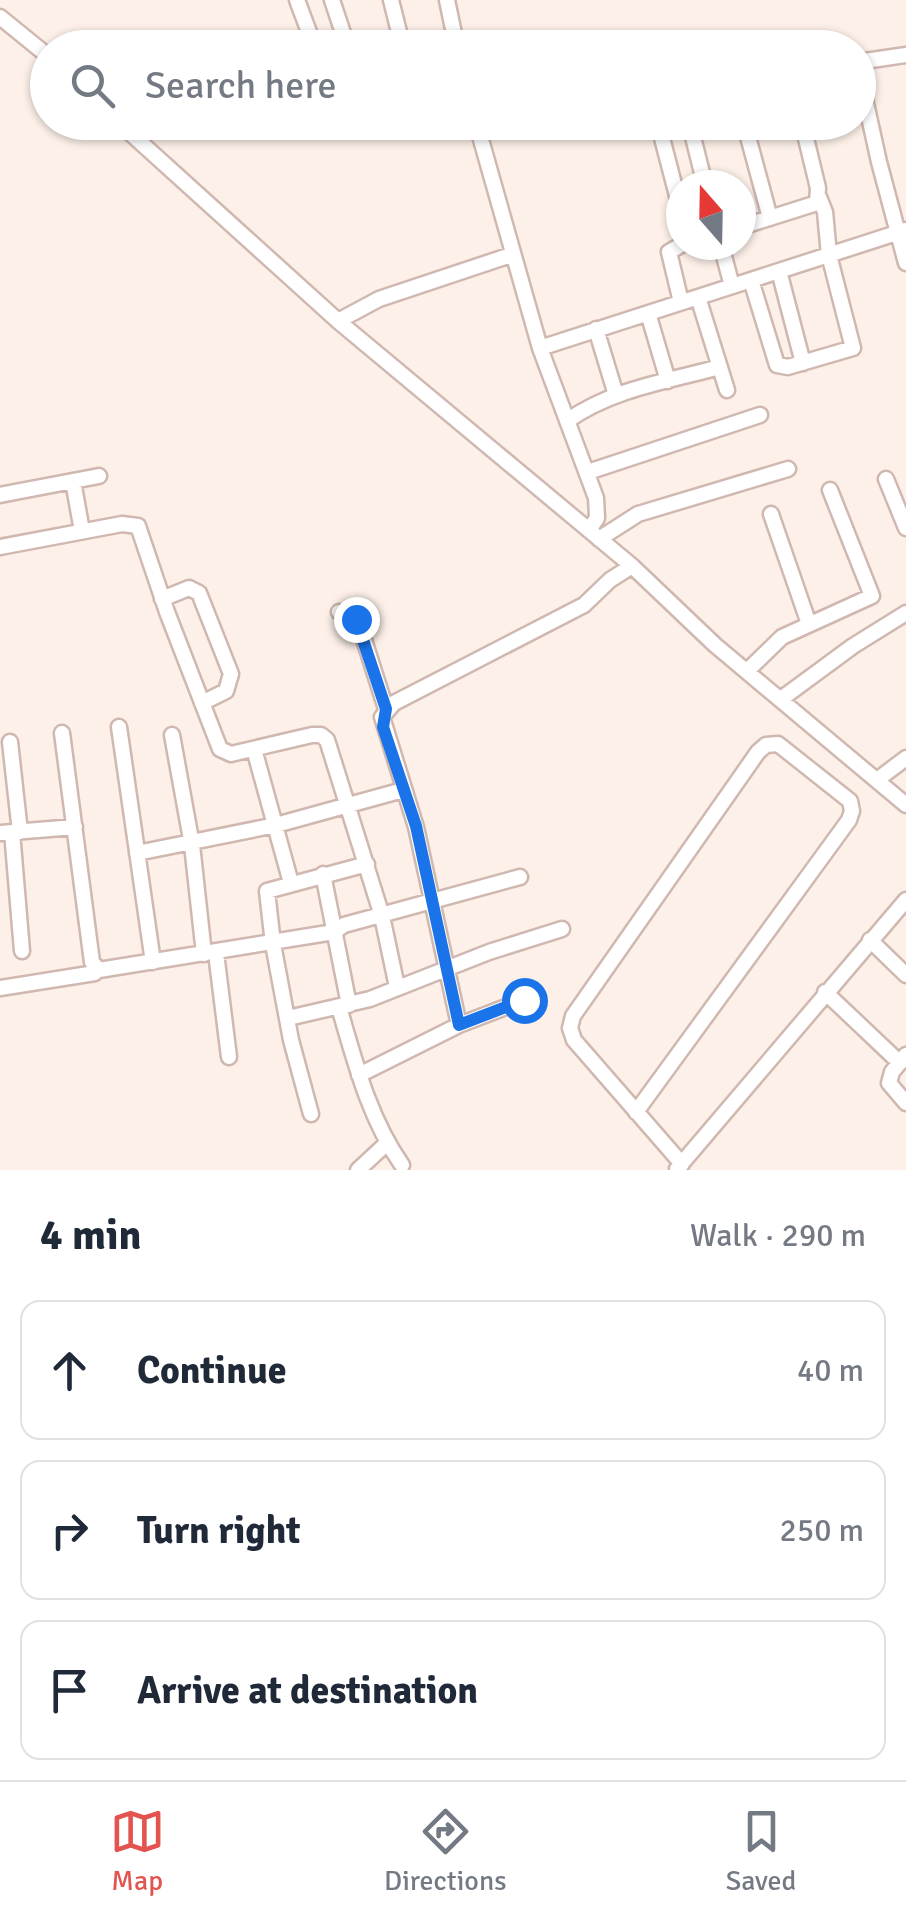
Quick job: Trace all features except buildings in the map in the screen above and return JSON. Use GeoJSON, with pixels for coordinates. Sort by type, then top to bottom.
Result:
{"type":"FeatureCollection","features":[{"type":"Feature","properties":{"kind":"street"},"geometry":{"type":"LineString","coordinates":[[4,0],[0,14],[30,40]]}},
{"type":"Feature","properties":{"kind":"street"},"geometry":{"type":"LineString","coordinates":[[298,0],[309,30]]}},
{"type":"Feature","properties":{"kind":"street"},"geometry":{"type":"LineString","coordinates":[[332,0],[342,30]]}},
{"type":"Feature","properties":{"kind":"street"},"geometry":{"type":"LineString","coordinates":[[391,0],[397,30]]}},
{"type":"Feature","properties":{"kind":"street"},"geometry":{"type":"LineString","coordinates":[[447,0],[453,30]]}},
{"type":"Feature","properties":{"kind":"street"},"geometry":{"type":"LineString","coordinates":[[876,61],[906,55]]}},
{"type":"Feature","properties":{"kind":"street"},"geometry":{"type":"LineString","coordinates":[[876,133],[902,232],[906,263]]}},
{"type":"Feature","properties":{"kind":"street"},"geometry":{"type":"LineString","coordinates":[[138,140],[338,321],[467,425],[906,805]]}},
{"type":"Feature","properties":{"kind":"street"},"geometry":{"type":"LineString","coordinates":[[481,140],[540,348],[588,472],[598,508],[594,534]]}},
{"type":"Feature","properties":{"kind":"street"},"geometry":{"type":"LineString","coordinates":[[663,140],[670,170]]}},
{"type":"Feature","properties":{"kind":"street"},"geometry":{"type":"LineString","coordinates":[[694,140],[702,170]]}},
{"type":"Feature","properties":{"kind":"street"},"geometry":{"type":"LineString","coordinates":[[749,140],[770,218]]}},
{"type":"Feature","properties":{"kind":"street"},"geometry":{"type":"LineString","coordinates":[[751,280],[777,365],[788,367],[850,350],[854,343],[829,255],[825,212],[806,140]]}},
{"type":"Feature","properties":{"kind":"street"},"geometry":{"type":"LineString","coordinates":[[756,222],[811,206],[819,196]]}},
{"type":"Feature","properties":{"kind":"street"},"geometry":{"type":"LineString","coordinates":[[540,348],[902,232]]}},
{"type":"Feature","properties":{"kind":"street"},"geometry":{"type":"LineString","coordinates":[[338,321],[379,300],[511,256]]}},
{"type":"Feature","properties":{"kind":"street"},"geometry":{"type":"LineString","coordinates":[[671,260],[681,302]]}},
{"type":"Feature","properties":{"kind":"street"},"geometry":{"type":"LineString","coordinates":[[726,260],[732,286]]}},
{"type":"Feature","properties":{"kind":"street"},"geometry":{"type":"LineString","coordinates":[[779,271],[803,363]]}},
{"type":"Feature","properties":{"kind":"street"},"geometry":{"type":"LineString","coordinates":[[698,297],[727,390]]}},
{"type":"Feature","properties":{"kind":"street"},"geometry":{"type":"LineString","coordinates":[[648,312],[668,381]]}},
{"type":"Feature","properties":{"kind":"street"},"geometry":{"type":"LineString","coordinates":[[596,329],[616,394]]}},
{"type":"Feature","properties":{"kind":"street"},"geometry":{"type":"LineString","coordinates":[[567,420],[616,394],[720,368]]}},
{"type":"Feature","properties":{"kind":"street"},"geometry":{"type":"LineString","coordinates":[[588,472],[760,415]]}},
{"type":"Feature","properties":{"kind":"street"},"geometry":{"type":"LineString","coordinates":[[594,534],[638,514],[788,469]]}},
{"type":"Feature","properties":{"kind":"street"},"geometry":{"type":"LineString","coordinates":[[0,495],[99,476]]}},
{"type":"Feature","properties":{"kind":"street"},"geometry":{"type":"LineString","coordinates":[[886,479],[906,528]]}},
{"type":"Feature","properties":{"kind":"street"},"geometry":{"type":"LineString","coordinates":[[73,481],[82,531]]}},
{"type":"Feature","properties":{"kind":"street"},"geometry":{"type":"LineString","coordinates":[[747,670],[782,637],[853,608],[872,596],[830,490]]}},
{"type":"Feature","properties":{"kind":"street"},"geometry":{"type":"LineString","coordinates":[[771,514],[810,624]]}},
{"type":"Feature","properties":{"kind":"street"},"geometry":{"type":"LineString","coordinates":[[0,546],[122,524],[138,526],[162,599],[224,753],[321,735],[330,750],[346,808],[368,864],[397,987]]}},
{"type":"Feature","properties":{"kind":"street"},"geometry":{"type":"LineString","coordinates":[[386,709],[526,632],[584,605],[610,580],[632,566]]}},
{"type":"Feature","properties":{"kind":"street"},"geometry":{"type":"LineString","coordinates":[[162,599],[188,588],[196,589],[225,658],[231,674],[229,688],[202,703]]}},
{"type":"Feature","properties":{"kind":"street"},"geometry":{"type":"LineString","coordinates":[[340,612],[356,619],[360,627],[386,709],[383,727],[416,826],[459,1025]]}},
{"type":"Feature","properties":{"kind":"street"},"geometry":{"type":"LineString","coordinates":[[781,699],[853,646],[906,614]]}},
{"type":"Feature","properties":{"kind":"street"},"geometry":{"type":"LineString","coordinates":[[119,727],[154,962]]}},
{"type":"Feature","properties":{"kind":"street"},"geometry":{"type":"LineString","coordinates":[[62,733],[95,968],[106,970],[334,932],[520,877]]}},
{"type":"Feature","properties":{"kind":"street"},"geometry":{"type":"LineString","coordinates":[[172,735],[229,1057]]}},
{"type":"Feature","properties":{"kind":"street"},"geometry":{"type":"LineString","coordinates":[[10,742],[10,832],[22,951]]}},
{"type":"Feature","properties":{"kind":"street"},"geometry":{"type":"LineString","coordinates":[[636,1112],[849,820],[850,801],[778,744],[766,745],[573,1016],[570,1028],[574,1040],[679,1167],[870,940],[904,906]]}},
{"type":"Feature","properties":{"kind":"street"},"geometry":{"type":"LineString","coordinates":[[254,749],[291,883]]}},
{"type":"Feature","properties":{"kind":"street"},"geometry":{"type":"LineString","coordinates":[[877,780],[906,758]]}},
{"type":"Feature","properties":{"kind":"street"},"geometry":{"type":"LineString","coordinates":[[138,853],[276,826],[403,790]]}},
{"type":"Feature","properties":{"kind":"street"},"geometry":{"type":"LineString","coordinates":[[10,832],[75,827]]}},
{"type":"Feature","properties":{"kind":"street"},"geometry":{"type":"LineString","coordinates":[[310,1114],[272,944],[267,891],[368,864]]}},
{"type":"Feature","properties":{"kind":"street"},"geometry":{"type":"LineString","coordinates":[[322,874],[359,1074],[387,1143],[402,1165]]}},
{"type":"Feature","properties":{"kind":"street"},"geometry":{"type":"LineString","coordinates":[[288,1018],[344,1006],[562,929]]}},
{"type":"Feature","properties":{"kind":"street"},"geometry":{"type":"LineString","coordinates":[[870,940],[906,975]]}},
{"type":"Feature","properties":{"kind":"street"},"geometry":{"type":"LineString","coordinates":[[0,988],[95,972]]}},
{"type":"Feature","properties":{"kind":"street"},"geometry":{"type":"LineString","coordinates":[[826,992],[903,1059],[889,1083],[906,1103]]}},
{"type":"Feature","properties":{"kind":"street"},"geometry":{"type":"LineString","coordinates":[[359,1074],[459,1025],[524,1000]]}},
{"type":"Feature","properties":{"kind":"street"},"geometry":{"type":"LineString","coordinates":[[358,1170],[387,1143]]}},
{"type":"Feature","properties":{"kind":"route"},"geometry":{"type":"LineString","coordinates":[[356,619],[386,709],[383,727],[416,826],[459,1025],[524,1000]]}}]}
